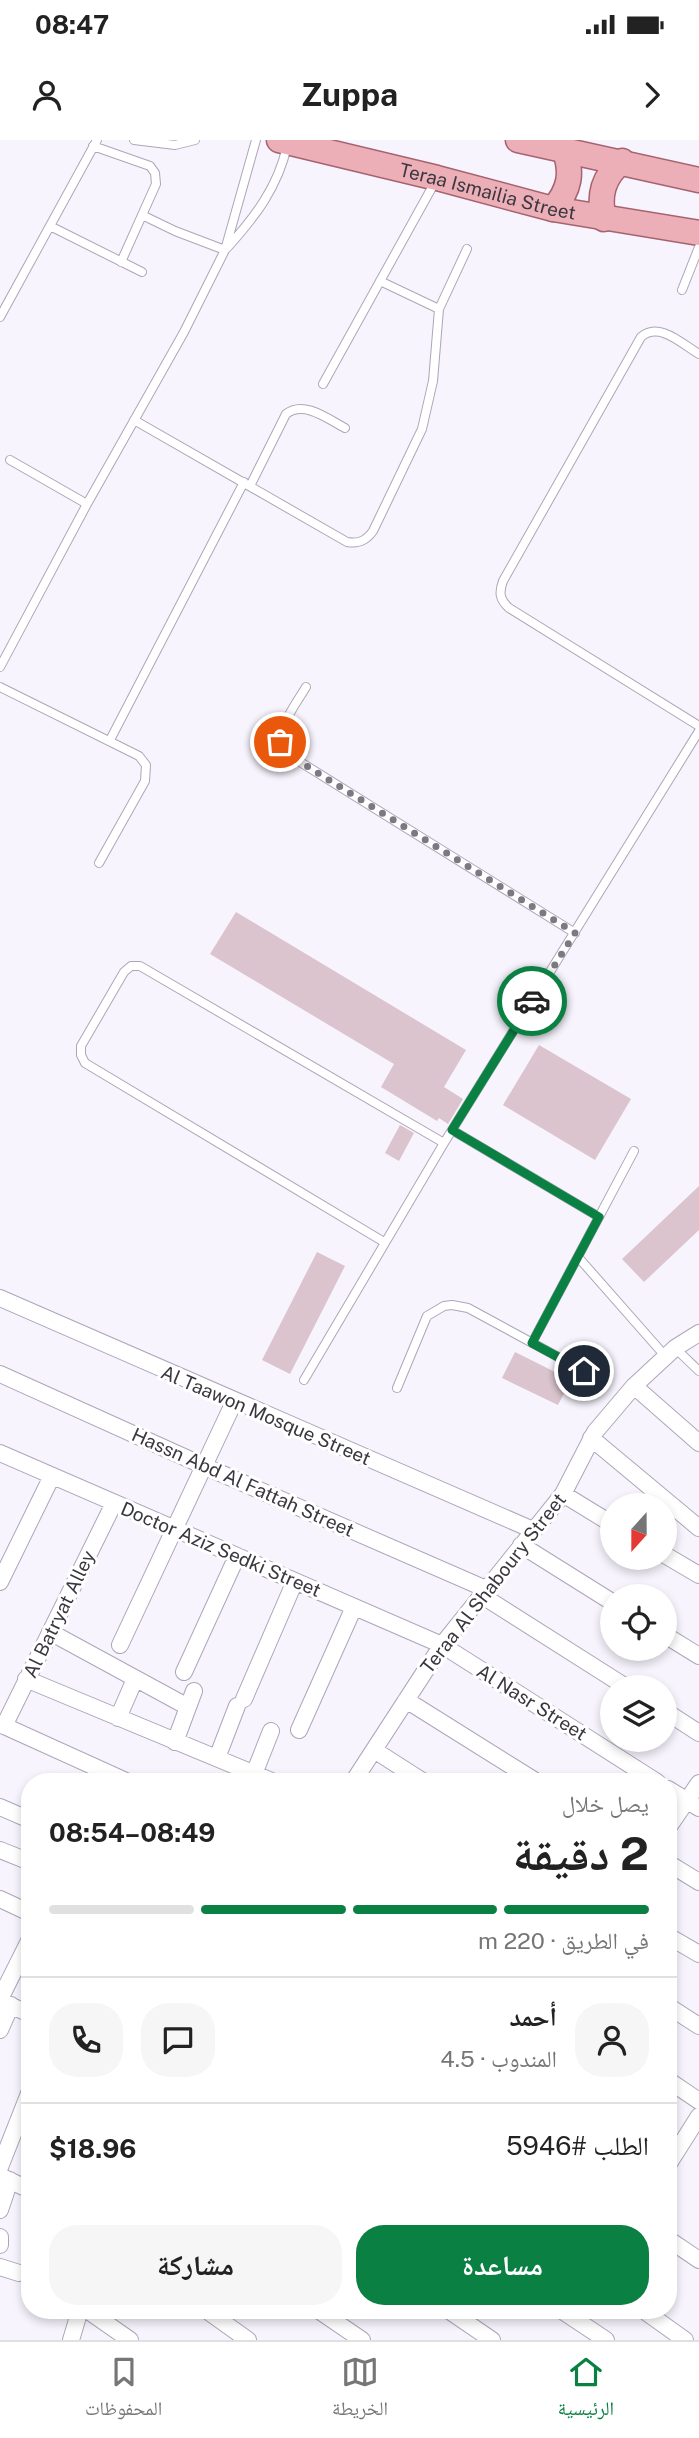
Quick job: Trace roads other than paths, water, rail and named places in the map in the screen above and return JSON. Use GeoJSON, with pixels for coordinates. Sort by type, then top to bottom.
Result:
{"type":"FeatureCollection","features":[{"type":"Feature","properties":{"kind":"main road"},"geometry":{"type":"LineString","coordinates":[[518,140],[699,180]]}},
{"type":"Feature","properties":{"kind":"main road","name":"Teraa Ismailia Street"},"geometry":{"type":"LineString","coordinates":[[283,141],[553,209],[699,233]]}},
{"type":"Feature","properties":{"kind":"main road"},"geometry":{"type":"LineString","coordinates":[[553,209],[566,191],[569,181],[570,170],[564,149]]}},
{"type":"Feature","properties":{"kind":"main road"},"geometry":{"type":"LineString","coordinates":[[604,219],[601,198],[603,187],[613,168],[622,161]]}},
{"type":"Feature","properties":{"kind":"street","name":"Al Taawon Mosque Street"},"geometry":{"type":"LineString","coordinates":[[0,1298],[533,1530]]}},
{"type":"Feature","properties":{"kind":"street","name":"Teraa Al Shaboury Street"},"geometry":{"type":"LineString","coordinates":[[359,1773],[442,1644],[563,1494],[591,1438],[634,1385],[671,1352],[699,1333]]}},
{"type":"Feature","properties":{"kind":"street","name":"Hassn Abd Al Fattah Street"},"geometry":{"type":"LineString","coordinates":[[0,1374],[483,1592],[608,1675]]}},
{"type":"Feature","properties":{"kind":"street"},"geometry":{"type":"LineString","coordinates":[[634,1385],[699,1443]]}},
{"type":"Feature","properties":{"kind":"street"},"geometry":{"type":"LineString","coordinates":[[120,1645],[234,1402]]}},
{"type":"Feature","properties":{"kind":"street"},"geometry":{"type":"LineString","coordinates":[[591,1438],[699,1528]]}},
{"type":"Feature","properties":{"kind":"street","name":"Doctor Aziz Sedki Street"},"geometry":{"type":"LineString","coordinates":[[0,1453],[442,1644]]}},
{"type":"Feature","properties":{"kind":"street"},"geometry":{"type":"LineString","coordinates":[[0,1582],[52,1476]]}},
{"type":"Feature","properties":{"kind":"street"},"geometry":{"type":"LineString","coordinates":[[563,1494],[600,1517]]}},
{"type":"Feature","properties":{"kind":"street","name":"Al Batryat Alley"},"geometry":{"type":"LineString","coordinates":[[2,1725],[114,1503]]}},
{"type":"Feature","properties":{"kind":"street"},"geometry":{"type":"LineString","coordinates":[[521,1545],[600,1594]]}},
{"type":"Feature","properties":{"kind":"street"},"geometry":{"type":"LineString","coordinates":[[184,1672],[237,1556]]}},
{"type":"Feature","properties":{"kind":"street"},"geometry":{"type":"LineString","coordinates":[[677,1562],[699,1575]]}},
{"type":"Feature","properties":{"kind":"street"},"geometry":{"type":"LineString","coordinates":[[217,1758],[295,1581]]}},
{"type":"Feature","properties":{"kind":"street"},"geometry":{"type":"LineString","coordinates":[[299,1730],[354,1606]]}},
{"type":"Feature","properties":{"kind":"street"},"geometry":{"type":"LineString","coordinates":[[50,1632],[135,1679],[191,1699],[175,1742]]}},
{"type":"Feature","properties":{"kind":"street"},"geometry":{"type":"LineString","coordinates":[[677,1642],[699,1656]]}},
{"type":"Feature","properties":{"kind":"street","name":"Al Nasr Street"},"geometry":{"type":"LineString","coordinates":[[442,1644],[643,1773]]}},
{"type":"Feature","properties":{"kind":"street"},"geometry":{"type":"LineString","coordinates":[[26,1679],[254,1773],[271,1731]]}},
{"type":"Feature","properties":{"kind":"street"},"geometry":{"type":"LineString","coordinates":[[118,1718],[135,1679]]}},
{"type":"Feature","properties":{"kind":"street"},"geometry":{"type":"LineString","coordinates":[[406,1700],[523,1773]]}},
{"type":"Feature","properties":{"kind":"street"},"geometry":{"type":"LineString","coordinates":[[677,1719],[699,1733]]}},
{"type":"Feature","properties":{"kind":"street"},"geometry":{"type":"LineString","coordinates":[[2,1725],[108,1773]]}},
{"type":"Feature","properties":{"kind":"street"},"geometry":{"type":"LineString","coordinates":[[374,1750],[410,1773]]}},
{"type":"Feature","properties":{"kind":"street"},"geometry":{"type":"LineString","coordinates":[[677,1819],[693,1804],[699,1783]]}},
{"type":"Feature","properties":{"kind":"street"},"geometry":{"type":"LineString","coordinates":[[677,1794],[693,1804]]}},
{"type":"Feature","properties":{"kind":"street"},"geometry":{"type":"LineString","coordinates":[[0,1807],[21,1816]]}},
{"type":"Feature","properties":{"kind":"street"},"geometry":{"type":"LineString","coordinates":[[0,1850],[21,1858]]}},
{"type":"Feature","properties":{"kind":"street"},"geometry":{"type":"LineString","coordinates":[[677,1869],[699,1882]]}},
{"type":"Feature","properties":{"kind":"street"},"geometry":{"type":"LineString","coordinates":[[0,1899],[21,1909]]}},
{"type":"Feature","properties":{"kind":"street"},"geometry":{"type":"LineString","coordinates":[[677,1941],[699,1954]]}},
{"type":"Feature","properties":{"kind":"street"},"geometry":{"type":"LineString","coordinates":[[0,2031],[4,2002],[21,1961]]}},
{"type":"Feature","properties":{"kind":"street"},"geometry":{"type":"LineString","coordinates":[[4,2002],[21,2010]]}},
{"type":"Feature","properties":{"kind":"street"},"geometry":{"type":"LineString","coordinates":[[677,2012],[699,2026]]}},
{"type":"Feature","properties":{"kind":"street"},"geometry":{"type":"LineString","coordinates":[[677,2086],[699,2101]]}},
{"type":"Feature","properties":{"kind":"street"},"geometry":{"type":"LineString","coordinates":[[0,2167],[21,2114]]}},
{"type":"Feature","properties":{"kind":"street"},"geometry":{"type":"LineString","coordinates":[[677,2151],[699,2116]]}},
{"type":"Feature","properties":{"kind":"street"},"geometry":{"type":"LineString","coordinates":[[0,2210],[5,2178],[21,2186]]}},
{"type":"Feature","properties":{"kind":"street"},"geometry":{"type":"LineString","coordinates":[[0,2237],[0,2245]]}},
{"type":"Feature","properties":{"kind":"street"},"geometry":{"type":"LineString","coordinates":[[677,2245],[699,2260]]}},
{"type":"Feature","properties":{"kind":"street"},"geometry":{"type":"LineString","coordinates":[[0,2267],[19,2273]]}},
{"type":"Feature","properties":{"kind":"street"},"geometry":{"type":"LineString","coordinates":[[71,2340],[77,2319]]}},
{"type":"Feature","properties":{"kind":"street"},"geometry":{"type":"LineString","coordinates":[[100,2319],[130,2340]]}},
{"type":"Feature","properties":{"kind":"street"},"geometry":{"type":"LineString","coordinates":[[219,2319],[248,2340]]}},
{"type":"Feature","properties":{"kind":"street"},"geometry":{"type":"LineString","coordinates":[[331,2319],[362,2340]]}},
{"type":"Feature","properties":{"kind":"street"},"geometry":{"type":"LineString","coordinates":[[457,2319],[471,2334],[492,2340]]}},
{"type":"Feature","properties":{"kind":"street"},"geometry":{"type":"LineString","coordinates":[[574,2319],[606,2340]]}},
{"type":"Feature","properties":{"kind":"street"},"geometry":{"type":"LineString","coordinates":[[656,2319],[685,2340]]}},
{"type":"Feature","properties":{"kind":"lane"},"geometry":{"type":"LineString","coordinates":[[134,140],[167,145],[182,145],[195,140]]}},
{"type":"Feature","properties":{"kind":"lane"},"geometry":{"type":"LineString","coordinates":[[0,667],[87,504],[184,332],[225,250],[257,140]]}},
{"type":"Feature","properties":{"kind":"lane"},"geometry":{"type":"LineString","coordinates":[[225,250],[265,202],[283,165],[283,141]]}},
{"type":"Feature","properties":{"kind":"lane"},"geometry":{"type":"LineString","coordinates":[[0,317],[95,143],[153,169],[156,184],[121,262]]}},
{"type":"Feature","properties":{"kind":"lane"},"geometry":{"type":"LineString","coordinates":[[323,384],[437,178]]}},
{"type":"Feature","properties":{"kind":"lane"},"geometry":{"type":"LineString","coordinates":[[142,215],[225,250]]}},
{"type":"Feature","properties":{"kind":"lane"},"geometry":{"type":"LineString","coordinates":[[50,226],[142,272]]}},
{"type":"Feature","properties":{"kind":"lane"},"geometry":{"type":"LineString","coordinates":[[682,289],[699,247]]}},
{"type":"Feature","properties":{"kind":"lane"},"geometry":{"type":"LineString","coordinates":[[134,420],[347,542],[359,542],[369,536],[416,444],[427,413],[433,381],[439,309],[467,249]]}},
{"type":"Feature","properties":{"kind":"lane"},"geometry":{"type":"LineString","coordinates":[[380,281],[439,309]]}},
{"type":"Feature","properties":{"kind":"lane"},"geometry":{"type":"LineString","coordinates":[[304,1380],[444,1143],[699,729],[509,608],[503,602],[499,591],[641,337],[650,331],[662,332],[699,354]]}},
{"type":"Feature","properties":{"kind":"lane"},"geometry":{"type":"LineString","coordinates":[[110,740],[286,414],[306,408],[345,428]]}},
{"type":"Feature","properties":{"kind":"lane"},"geometry":{"type":"LineString","coordinates":[[10,460],[87,504]]}},
{"type":"Feature","properties":{"kind":"lane"},"geometry":{"type":"LineString","coordinates":[[0,687],[110,740],[139,756],[146,765],[147,776],[99,863]]}},
{"type":"Feature","properties":{"kind":"lane"},"geometry":{"type":"LineString","coordinates":[[306,687],[283,727],[280,742],[284,750],[575,933]]}},
{"type":"Feature","properties":{"kind":"lane"},"geometry":{"type":"LineString","coordinates":[[384,1242],[85,1063],[81,1046],[124,972],[131,966],[140,966],[444,1143]]}},
{"type":"Feature","properties":{"kind":"lane"},"geometry":{"type":"LineString","coordinates":[[452,1130],[599,1217]]}},
{"type":"Feature","properties":{"kind":"lane"},"geometry":{"type":"LineString","coordinates":[[532,1343],[634,1151]]}},
{"type":"Feature","properties":{"kind":"lane"},"geometry":{"type":"LineString","coordinates":[[578,1257],[671,1352],[699,1371]]}},
{"type":"Feature","properties":{"kind":"lane"},"geometry":{"type":"LineString","coordinates":[[397,1388],[427,1316],[444,1306],[452,1305],[468,1308],[584,1371]]}}]}
